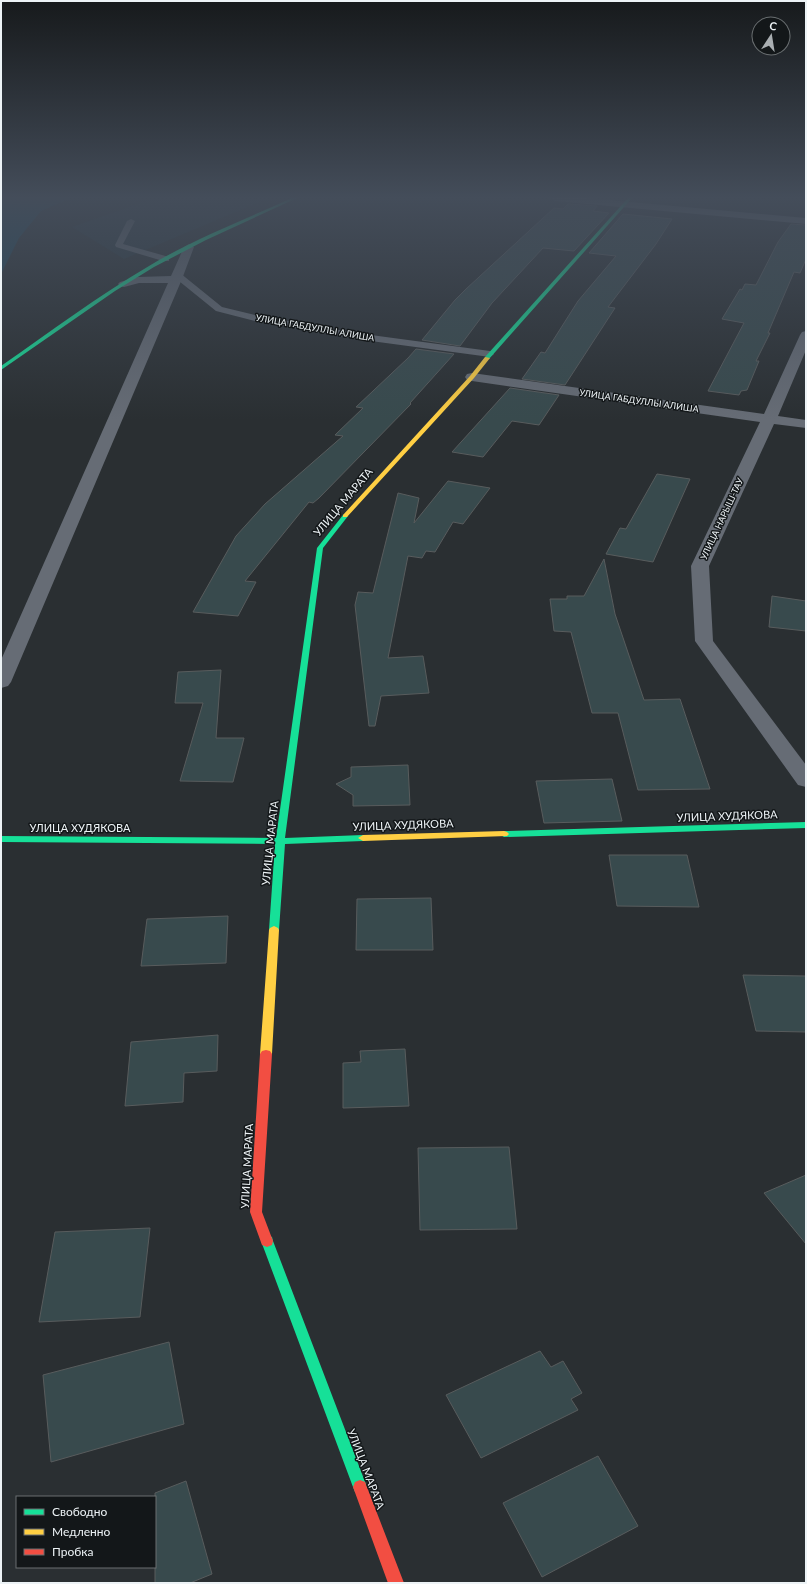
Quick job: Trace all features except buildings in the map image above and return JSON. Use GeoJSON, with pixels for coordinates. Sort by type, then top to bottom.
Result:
{"type":"FeatureCollection","features":[{"type":"Feature","properties":{"kind":"street"},"geometry":{"type":"LineString","coordinates":[[1,368],[124,284],[144,272]]}},
{"type":"Feature","properties":{"kind":"street"},"geometry":{"type":"LineString","coordinates":[[1,682],[178,272]]}},
{"type":"Feature","properties":{"kind":"street","name":"УЛИЦА МАРАТА"},"geometry":{"type":"LineString","coordinates":[[396,1583],[256,1212],[280,841],[320,548],[352,506],[472,377],[490,354],[563,272]]}},
{"type":"Feature","properties":{"kind":"street"},"geometry":{"type":"LineString","coordinates":[[124,284],[151,279],[176,277]]}},
{"type":"Feature","properties":{"kind":"street","name":"УЛИЦА НАРЫШ-ТАУ"},"geometry":{"type":"LineString","coordinates":[[806,334],[769,419],[700,566],[704,641],[806,780]]}},
{"type":"Feature","properties":{"kind":"street","name":"УЛИЦА ГАБДУЛЛЫ АЛИША"},"geometry":{"type":"LineString","coordinates":[[472,377],[806,424]]}},
{"type":"Feature","properties":{"kind":"street","name":"УЛИЦА ХУДЯКОВА"},"geometry":{"type":"LineString","coordinates":[[1,839],[280,841],[806,825]]}},
{"type":"Feature","properties":{"kind":"lane","name":"УЛИЦА ГАБДУЛЛЫ АЛИША"},"geometry":{"type":"LineString","coordinates":[[176,277],[219,309],[255,318],[356,336],[490,354]]}},
{"type":"Feature","properties":{"kind":"traffic: fast"},"geometry":{"type":"LineString","coordinates":[[1,368],[143,272]]}},
{"type":"Feature","properties":{"kind":"traffic: fast"},"geometry":{"type":"LineString","coordinates":[[487,358],[564,272]]}},
{"type":"Feature","properties":{"kind":"traffic: fast"},"geometry":{"type":"LineString","coordinates":[[274,930],[280,841],[320,548],[345,516]]}},
{"type":"Feature","properties":{"kind":"traffic: fast"},"geometry":{"type":"LineString","coordinates":[[504,834],[806,825]]}},
{"type":"Feature","properties":{"kind":"traffic: fast"},"geometry":{"type":"LineString","coordinates":[[1,839],[280,841],[363,838]]}},
{"type":"Feature","properties":{"kind":"traffic: fast"},"geometry":{"type":"LineString","coordinates":[[267,1241],[360,1487]]}},
{"type":"Feature","properties":{"kind":"traffic: slow"},"geometry":{"type":"LineString","coordinates":[[345,516],[472,377],[487,358]]}},
{"type":"Feature","properties":{"kind":"traffic: slow"},"geometry":{"type":"LineString","coordinates":[[363,838],[504,834]]}},
{"type":"Feature","properties":{"kind":"traffic: slow"},"geometry":{"type":"LineString","coordinates":[[266,1054],[274,930]]}},
{"type":"Feature","properties":{"kind":"traffic: jam"},"geometry":{"type":"LineString","coordinates":[[266,1054],[256,1212],[267,1241]]}},
{"type":"Feature","properties":{"kind":"traffic: jam"},"geometry":{"type":"LineString","coordinates":[[360,1487],[396,1583]]}}]}
